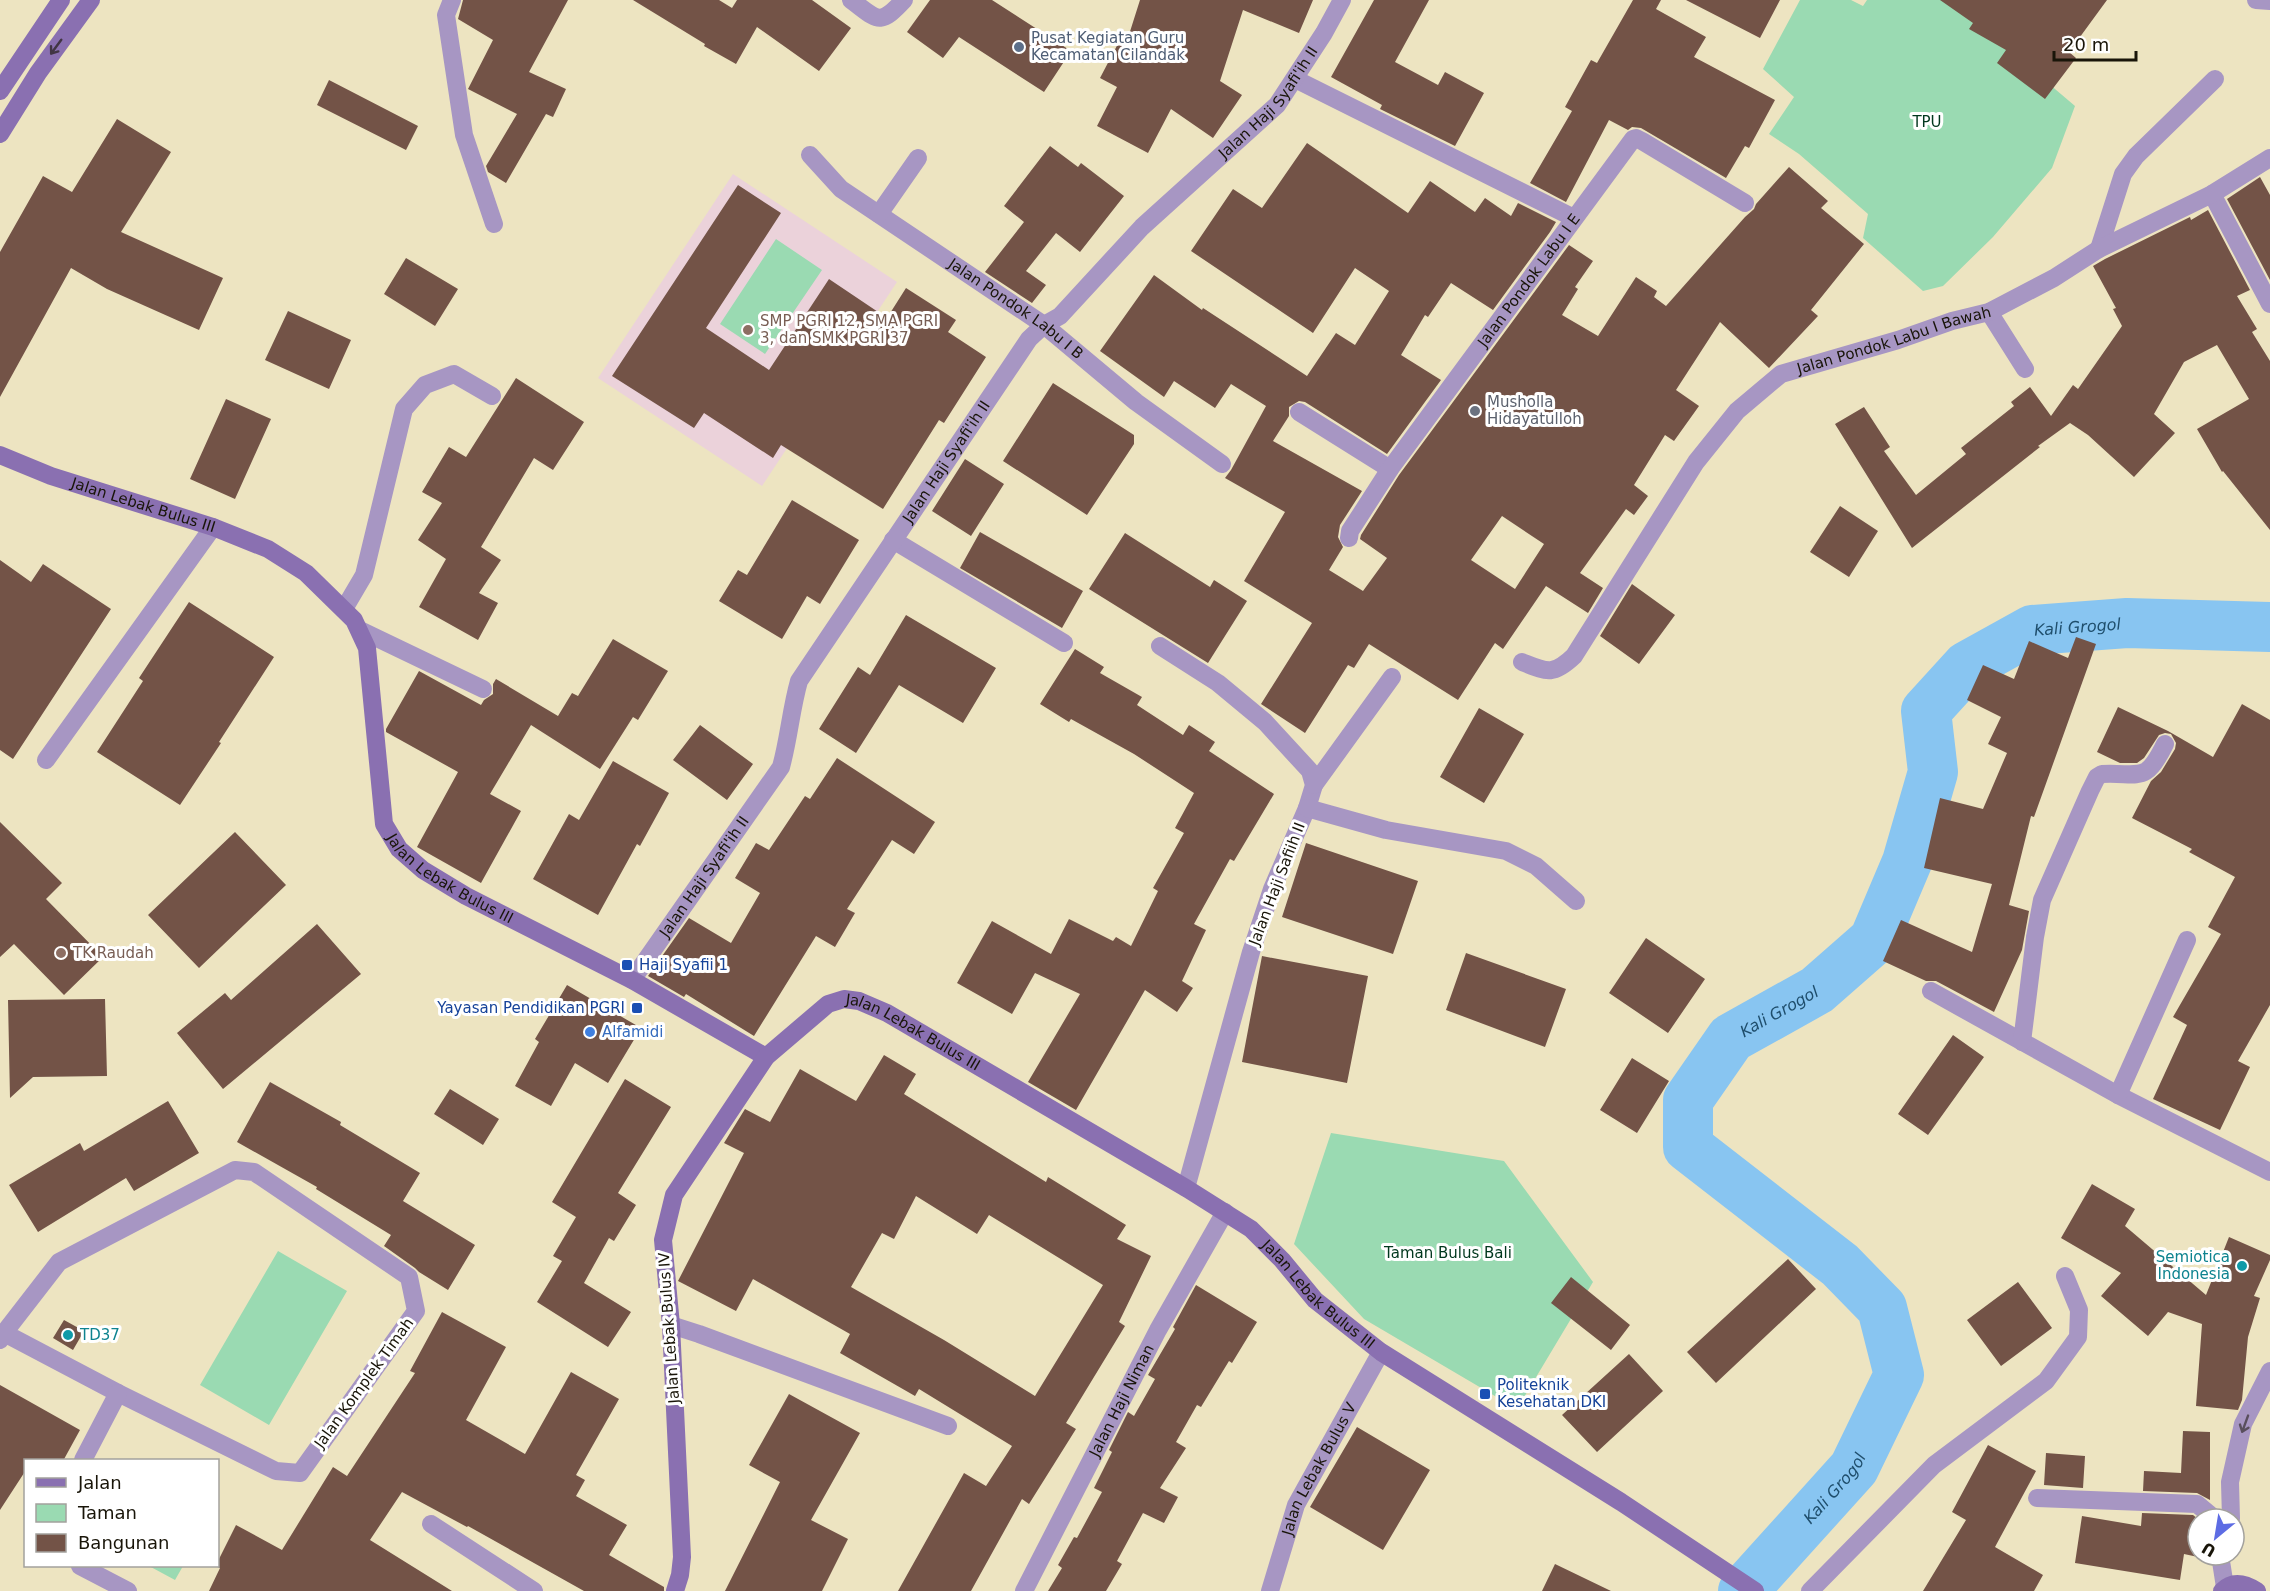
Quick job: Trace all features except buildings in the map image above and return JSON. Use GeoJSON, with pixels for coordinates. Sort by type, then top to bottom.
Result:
{"type":"FeatureCollection","features":[{"type":"Feature","properties":{"kind":"street"},"geometry":{"type":"LineString","coordinates":[[0,91],[61,0]]}},
{"type":"Feature","properties":{"kind":"street"},"geometry":{"type":"LineString","coordinates":[[0,134],[38,73],[91,0]]}},
{"type":"Feature","properties":{"kind":"street"},"geometry":{"type":"LineString","coordinates":[[452,0],[446,15],[464,135],[494,224]]}},
{"type":"Feature","properties":{"kind":"street"},"geometry":{"type":"LineString","coordinates":[[851,0],[876,18],[883,19],[904,0]]}},
{"type":"Feature","properties":{"kind":"street","name":"Jalan Haji Syafi'ih II"},"geometry":{"type":"LineString","coordinates":[[632,980],[781,767],[788,742],[791,709],[799,681],[1029,339],[1044,325],[1060,316],[1142,227],[1277,105],[1296,79],[1342,0]]}},
{"type":"Feature","properties":{"kind":"street"},"geometry":{"type":"LineString","coordinates":[[2256,0],[2270,1]]}},
{"type":"Feature","properties":{"kind":"street","name":"Jalan Pondok Labu I E"},"geometry":{"type":"LineString","coordinates":[[1296,79],[1574,218],[1390,469],[1353,525],[1350,538]]}},
{"type":"Feature","properties":{"kind":"street"},"geometry":{"type":"LineString","coordinates":[[2099,249],[2123,174],[2136,156],[2215,79]]}},
{"type":"Feature","properties":{"kind":"street"},"geometry":{"type":"LineString","coordinates":[[1574,218],[1636,138],[1745,203]]}},
{"type":"Feature","properties":{"kind":"street","name":"Jalan Pondok Labu I B"},"geometry":{"type":"LineString","coordinates":[[810,155],[840,189],[1044,325],[1136,402],[1222,464]]}},
{"type":"Feature","properties":{"kind":"street"},"geometry":{"type":"LineString","coordinates":[[879,214],[918,158]]}},
{"type":"Feature","properties":{"kind":"street","name":"Jalan Pondok Labu I Bawah"},"geometry":{"type":"LineString","coordinates":[[1522,662],[1547,672],[1562,668],[1574,656],[1696,462],[1737,411],[1781,374],[1898,340],[1952,321],[1989,312],[2054,278],[2099,249],[2212,194],[2270,158]]}},
{"type":"Feature","properties":{"kind":"street"},"geometry":{"type":"LineString","coordinates":[[2212,194],[2270,304]]}},
{"type":"Feature","properties":{"kind":"street"},"geometry":{"type":"LineString","coordinates":[[1989,312],[2025,369]]}},
{"type":"Feature","properties":{"kind":"street"},"geometry":{"type":"LineString","coordinates":[[344,609],[364,575],[404,409],[425,385],[454,374],[492,396]]}},
{"type":"Feature","properties":{"kind":"street"},"geometry":{"type":"LineString","coordinates":[[1299,412],[1390,469]]}},
{"type":"Feature","properties":{"kind":"street","name":"Jalan Lebak Bulus III"},"geometry":{"type":"LineString","coordinates":[[0,455],[51,476],[213,527],[268,549],[306,573],[344,609],[360,630],[367,648],[384,824],[399,849],[423,870],[466,896],[632,980],[766,1057],[828,1004],[844,999],[859,1001],[887,1013],[1186,1188],[1251,1229],[1322,1306],[1381,1352],[1621,1502],[1755,1591]]}},
{"type":"Feature","properties":{"kind":"street"},"geometry":{"type":"LineString","coordinates":[[46,760],[213,527]]}},
{"type":"Feature","properties":{"kind":"street"},"geometry":{"type":"LineString","coordinates":[[893,540],[1064,643]]}},
{"type":"Feature","properties":{"kind":"street"},"geometry":{"type":"LineString","coordinates":[[360,630],[483,689]]}},
{"type":"Feature","properties":{"kind":"street"},"geometry":{"type":"LineString","coordinates":[[1160,646],[1218,683],[1265,722],[1310,771],[1314,785]]}},
{"type":"Feature","properties":{"kind":"street","name":"Jalan Haji Safiih II"},"geometry":{"type":"LineString","coordinates":[[1186,1188],[1251,952],[1272,889],[1307,808],[1314,785],[1392,677]]}},
{"type":"Feature","properties":{"kind":"street"},"geometry":{"type":"LineString","coordinates":[[2022,1042],[2042,900],[2090,791],[2097,777],[2102,774],[2136,776],[2147,772],[2156,763],[2165,744]]}},
{"type":"Feature","properties":{"kind":"street"},"geometry":{"type":"LineString","coordinates":[[1307,808],[1386,830],[1506,851],[1536,866],[1576,901]]}},
{"type":"Feature","properties":{"kind":"street"},"geometry":{"type":"LineString","coordinates":[[2118,1095],[2187,940]]}},
{"type":"Feature","properties":{"kind":"street"},"geometry":{"type":"LineString","coordinates":[[1931,991],[2118,1095],[2270,1172]]}},
{"type":"Feature","properties":{"kind":"street","name":"Jalan Lebak Bulus IV"},"geometry":{"type":"LineString","coordinates":[[675,1591],[682,1557],[671,1325],[663,1240],[674,1195],[766,1057]]}},
{"type":"Feature","properties":{"kind":"street","name":"Jalan Komplek Timah"},"geometry":{"type":"LineString","coordinates":[[235,1170],[255,1172],[409,1277],[416,1311],[300,1473],[276,1471],[2,1337],[59,1262],[235,1170]]}},
{"type":"Feature","properties":{"kind":"street","name":"Jalan Haji Niman"},"geometry":{"type":"LineString","coordinates":[[1024,1591],[1158,1330],[1225,1212]]}},
{"type":"Feature","properties":{"kind":"street"},"geometry":{"type":"LineString","coordinates":[[1810,1591],[1934,1465],[2046,1381],[2078,1336],[2079,1310],[2065,1276]]}},
{"type":"Feature","properties":{"kind":"street"},"geometry":{"type":"LineString","coordinates":[[671,1325],[948,1426]]}},
{"type":"Feature","properties":{"kind":"street","name":"Jalan Lebak Bulus V"},"geometry":{"type":"LineString","coordinates":[[1270,1591],[1296,1505],[1381,1352]]}},
{"type":"Feature","properties":{"kind":"street"},"geometry":{"type":"LineString","coordinates":[[2231,1507],[2230,1482],[2243,1424],[2270,1371]]}},
{"type":"Feature","properties":{"kind":"street"},"geometry":{"type":"LineString","coordinates":[[84,1459],[118,1393]]}},
{"type":"Feature","properties":{"kind":"street"},"geometry":{"type":"LineString","coordinates":[[2037,1498],[2197,1504],[2201,1507]]}},
{"type":"Feature","properties":{"kind":"street"},"geometry":{"type":"LineString","coordinates":[[431,1524],[534,1591]]}},
{"type":"Feature","properties":{"kind":"street"},"geometry":{"type":"LineString","coordinates":[[82,1567],[128,1591]]}},
{"type":"Feature","properties":{"kind":"street"},"geometry":{"type":"LineString","coordinates":[[2223,1567],[2228,1588]]}},
{"type":"Feature","properties":{"kind":"street"},"geometry":{"type":"LineString","coordinates":[[2228,1588],[2231,1567]]}},
{"type":"Feature","properties":{"kind":"street"},"geometry":{"type":"LineString","coordinates":[[2228,1588],[2246,1585],[2257,1591]]}},
{"type":"Feature","properties":{"kind":"shaded area","name":"SMP PGRI 12, SMA PGRI 3, dan SMK PGRI 37"},"geometry":{"type":"Polygon","coordinates":[[[733,174],[897,282],[762,486],[598,378],[733,174]]]}},
{"type":"Feature","properties":{"kind":"green space","name":"TPU"},"geometry":{"type":"Polygon","coordinates":[[[1800,0],[1851,0],[1863,6],[1867,0],[1950,0],[2075,106],[2052,168],[1993,237],[1943,286],[1923,291],[1863,238],[1868,214],[1799,154],[1769,134],[1794,97],[1763,69],[1800,0]]]}},
{"type":"Feature","properties":{"kind":"green space"},"geometry":{"type":"Polygon","coordinates":[[[776,239],[822,270],[765,354],[720,324],[776,239]]]}},
{"type":"Feature","properties":{"kind":"green space","name":"Taman Bulus Bali"},"geometry":{"type":"Polygon","coordinates":[[[1331,1133],[1504,1161],[1593,1282],[1517,1409],[1364,1319],[1294,1244],[1331,1133]]]}},
{"type":"Feature","properties":{"kind":"green space"},"geometry":{"type":"Polygon","coordinates":[[[278,1251],[347,1291],[269,1425],[200,1385],[278,1251]]]}},
{"type":"Feature","properties":{"kind":"green space"},"geometry":{"type":"Polygon","coordinates":[[[151,1567],[182,1567],[175,1580],[151,1567]]]}},
{"type":"Feature","properties":{"kind":"waterway","name":"Kali Grogol"},"geometry":{"type":"LineString","coordinates":[[1743,1591],[1854,1468],[1899,1375],[1882,1308],[1840,1265],[1688,1147],[1688,1100],[1731,1038],[1817,990],[1874,940],[1907,862],[1933,772],[1926,711],[1967,666],[2032,630],[2127,623],[2270,627]]}},
{"type":"Feature","properties":{"kind":"place","name":"Pusat Kegiatan Guru Kecamatan Cilandak"},"geometry":{"type":"Point","coordinates":[1019,47]}},
{"type":"Feature","properties":{"kind":"place","name":"SMP PGRI 12, SMA PGRI 3, dan SMK PGRI 37"},"geometry":{"type":"Point","coordinates":[748,330]}},
{"type":"Feature","properties":{"kind":"place","name":"Musholla Hidayatulloh"},"geometry":{"type":"Point","coordinates":[1475,411]}},
{"type":"Feature","properties":{"kind":"place","name":"TK Raudah"},"geometry":{"type":"Point","coordinates":[61,953]}},
{"type":"Feature","properties":{"kind":"place","name":"Haji Syafii 1"},"geometry":{"type":"Point","coordinates":[627,965]}},
{"type":"Feature","properties":{"kind":"place","name":"Yayasan Pendidikan PGRI"},"geometry":{"type":"Point","coordinates":[637,1008]}},
{"type":"Feature","properties":{"kind":"place","name":"Alfamidi"},"geometry":{"type":"Point","coordinates":[590,1032]}},
{"type":"Feature","properties":{"kind":"place","name":"Semiotica Indonesia"},"geometry":{"type":"Point","coordinates":[2242,1266]}},
{"type":"Feature","properties":{"kind":"place","name":"TD37"},"geometry":{"type":"Point","coordinates":[68,1335]}},
{"type":"Feature","properties":{"kind":"place","name":"Politeknik Kesehatan DKI"},"geometry":{"type":"Point","coordinates":[1485,1394]}}]}
